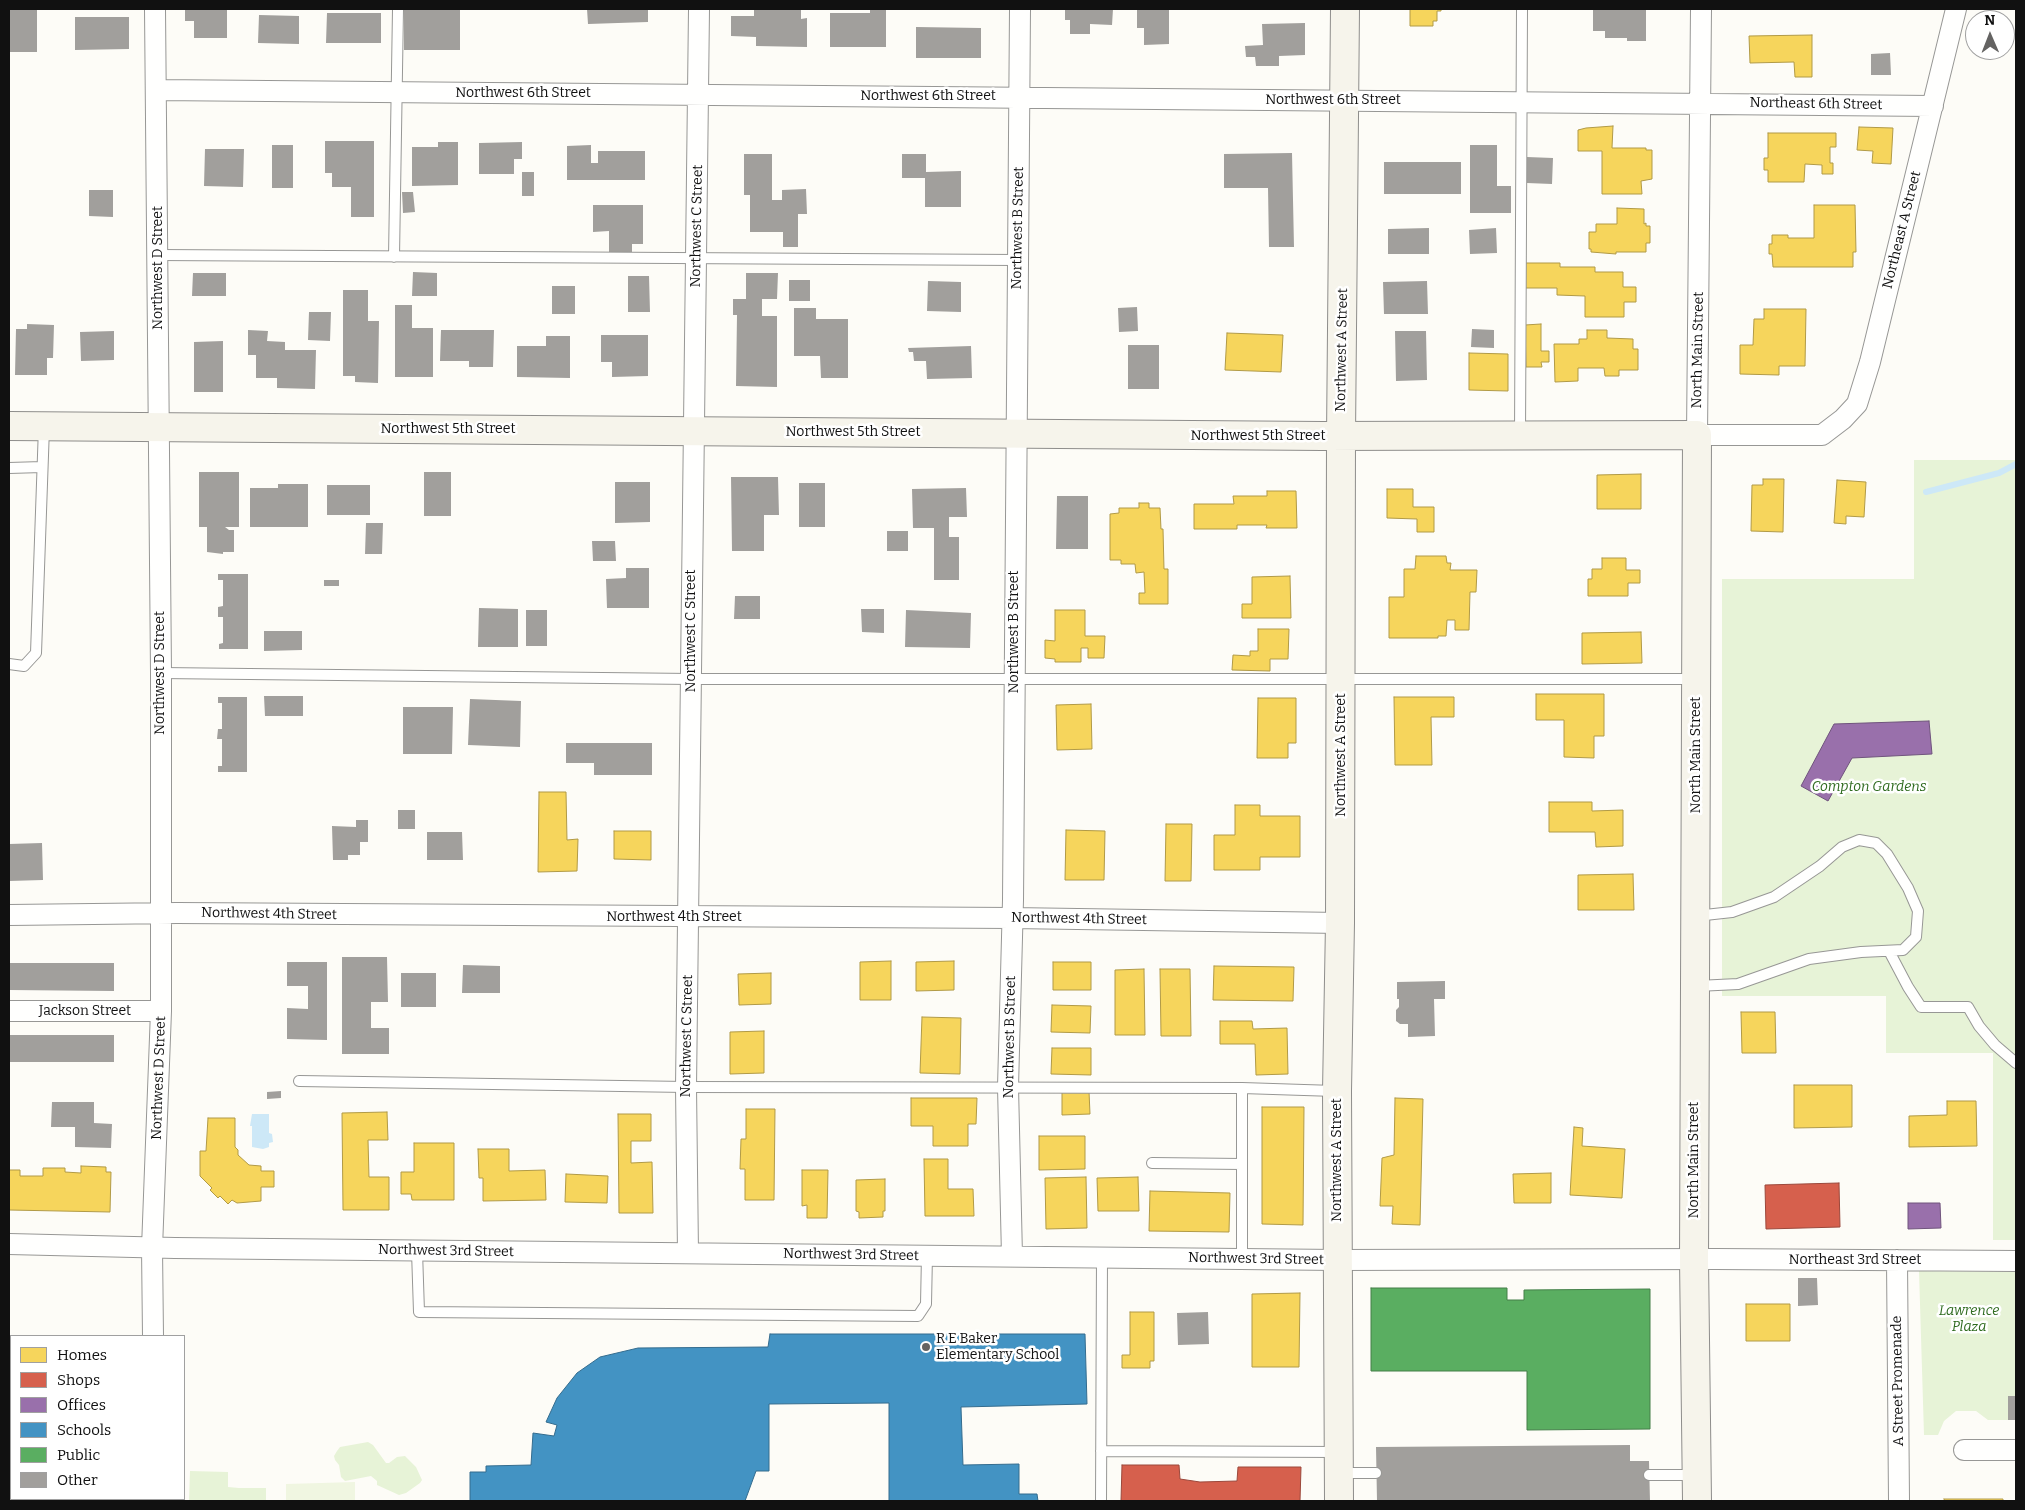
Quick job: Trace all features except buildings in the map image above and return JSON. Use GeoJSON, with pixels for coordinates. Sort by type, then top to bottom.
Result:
{"type":"FeatureCollection","features":[{"type":"Feature","properties":{"kind":"street","name":"Northwest D Street"},"geometry":{"type":"LineString","coordinates":[[153,1335],[152,1248],[161,1011],[158,255],[155,9]]}},
{"type":"Feature","properties":{"kind":"street","name":"Northwest C Street"},"geometry":{"type":"LineString","coordinates":[[688,1253],[686,1087],[699,9]]}},
{"type":"Feature","properties":{"kind":"street","name":"Northwest B Street"},"geometry":{"type":"LineString","coordinates":[[1012,1256],[1008,1087],[1012,918],[1020,9]]}},
{"type":"Feature","properties":{"kind":"street","name":"Northwest A Street"},"geometry":{"type":"LineString","coordinates":[[1339,1501],[1337,1091],[1340,923],[1341,436],[1345,9]]}},
{"type":"Feature","properties":{"kind":"street","name":"North Main Street"},"geometry":{"type":"LineString","coordinates":[[1697,1488],[1694,1259],[1697,435],[1701,9]]}},
{"type":"Feature","properties":{"kind":"street","name":"Northeast A Street"},"geometry":{"type":"LineString","coordinates":[[1697,435],[1822,435],[1843,419],[1857,404],[1870,362],[1956,9]]}},
{"type":"Feature","properties":{"kind":"street","name":"Northwest 6th Street"},"geometry":{"type":"LineString","coordinates":[[156,90],[1700,103]]}},
{"type":"Feature","properties":{"kind":"street","name":"Northeast 6th Street"},"geometry":{"type":"LineString","coordinates":[[1700,103],[1933,106]]}},
{"type":"Feature","properties":{"kind":"street","name":"Northwest 5th Street"},"geometry":{"type":"LineString","coordinates":[[9,426],[1341,436],[1697,435]]}},
{"type":"Feature","properties":{"kind":"street","name":"Northwest 4th Street"},"geometry":{"type":"LineString","coordinates":[[9,915],[161,913],[1012,918],[1340,923]]}},
{"type":"Feature","properties":{"kind":"street","name":"Jackson Street"},"geometry":{"type":"LineString","coordinates":[[9,1011],[161,1011]]}},
{"type":"Feature","properties":{"kind":"street","name":"Northwest 3rd Street"},"geometry":{"type":"LineString","coordinates":[[9,1244],[152,1248],[1337,1260],[1694,1259]]}},
{"type":"Feature","properties":{"kind":"street","name":"Northeast 3rd Street"},"geometry":{"type":"LineString","coordinates":[[1694,1259],[2016,1261]]}},
{"type":"Feature","properties":{"kind":"street","name":"A Street Promenade"},"geometry":{"type":"LineString","coordinates":[[1897,1260],[1899,1501]]}},
{"type":"Feature","properties":{"kind":"street"},"geometry":{"type":"LineString","coordinates":[[1964,1450],[2016,1450]]}},
{"type":"Feature","properties":{"kind":"lane"},"geometry":{"type":"LineString","coordinates":[[394,257],[398,9]]}},
{"type":"Feature","properties":{"kind":"lane"},"geometry":{"type":"LineString","coordinates":[[1520,435],[1522,9]]}},
{"type":"Feature","properties":{"kind":"lane"},"geometry":{"type":"LineString","coordinates":[[158,255],[1018,260]]}},
{"type":"Feature","properties":{"kind":"lane"},"geometry":{"type":"LineString","coordinates":[[9,664],[24,666],[36,653],[44,426]]}},
{"type":"Feature","properties":{"kind":"lane"},"geometry":{"type":"LineString","coordinates":[[9,468],[42,467]]}},
{"type":"Feature","properties":{"kind":"lane"},"geometry":{"type":"LineString","coordinates":[[160,673],[691,679],[1696,679]]}},
{"type":"Feature","properties":{"kind":"lane"},"geometry":{"type":"LineString","coordinates":[[1695,916],[1732,912],[1774,897],[1820,866],[1842,847],[1859,840],[1876,843],[1887,854],[1908,888],[1918,911],[1916,937],[1903,950],[1860,952],[1809,959],[1738,984],[1695,986]]}},
{"type":"Feature","properties":{"kind":"lane"},"geometry":{"type":"LineString","coordinates":[[1888,951],[1908,988],[1921,1007],[1968,1007],[1979,1026],[1995,1045],[2016,1064]]}},
{"type":"Feature","properties":{"kind":"lane"},"geometry":{"type":"LineString","coordinates":[[299,1081],[686,1087],[1242,1088],[1337,1091]]}},
{"type":"Feature","properties":{"kind":"lane"},"geometry":{"type":"LineString","coordinates":[[1242,1088],[1242,1258]]}},
{"type":"Feature","properties":{"kind":"lane"},"geometry":{"type":"LineString","coordinates":[[1152,1163],[1242,1164]]}},
{"type":"Feature","properties":{"kind":"lane"},"geometry":{"type":"LineString","coordinates":[[417,1251],[419,1312],[918,1316],[926,1304],[927,1255]]}},
{"type":"Feature","properties":{"kind":"lane"},"geometry":{"type":"LineString","coordinates":[[1101,1501],[1102,1257]]}},
{"type":"Feature","properties":{"kind":"lane"},"geometry":{"type":"LineString","coordinates":[[1101,1451],[1339,1462],[1376,1473]]}},
{"type":"Feature","properties":{"kind":"lane"},"geometry":{"type":"LineString","coordinates":[[1649,1475],[1697,1488]]}},
{"type":"Feature","properties":{"kind":"green space","name":"Compton Gardens"},"geometry":{"type":"Polygon","coordinates":[[[1914,460],[2016,460],[2016,1240],[1993,1240],[1993,1053],[1886,1053],[1886,996],[1722,996],[1722,579],[1914,579],[1914,460]]]}},
{"type":"Feature","properties":{"kind":"green space","name":"Lawrence Plaza"},"geometry":{"type":"Polygon","coordinates":[[[1919,1271],[2016,1272],[2016,1420],[1988,1420],[1976,1411],[1956,1411],[1944,1421],[1938,1435],[1924,1435],[1919,1271]]]}},
{"type":"Feature","properties":{"kind":"green space"},"geometry":{"type":"Polygon","coordinates":[[[368,1442],[373,1445],[386,1463],[397,1457],[405,1456],[416,1467],[422,1480],[420,1483],[406,1493],[399,1495],[377,1485],[377,1481],[371,1476],[345,1481],[341,1477],[339,1465],[334,1456],[340,1447],[368,1442]]]}},
{"type":"Feature","properties":{"kind":"green space"},"geometry":{"type":"Polygon","coordinates":[[[190,1471],[228,1472],[228,1487],[266,1488],[266,1501],[189,1501],[190,1471]]]}},
{"type":"Feature","properties":{"kind":"green space"},"geometry":{"type":"Polygon","coordinates":[[[355,1482],[355,1501],[286,1501],[286,1484],[355,1482]]]}},
{"type":"Feature","properties":{"kind":"water"},"geometry":{"type":"Polygon","coordinates":[[[252,1114],[269,1114],[269,1133],[272,1134],[273,1142],[269,1143],[269,1147],[263,1149],[252,1147],[252,1126],[250,1126],[252,1114]]]}},
{"type":"Feature","properties":{"kind":"waterway"},"geometry":{"type":"LineString","coordinates":[[1926,492],[1999,473],[2016,464]]}},
{"type":"Feature","properties":{"kind":"place","name":"R E Baker Elementary School"},"geometry":{"type":"Point","coordinates":[926,1347]}}]}
